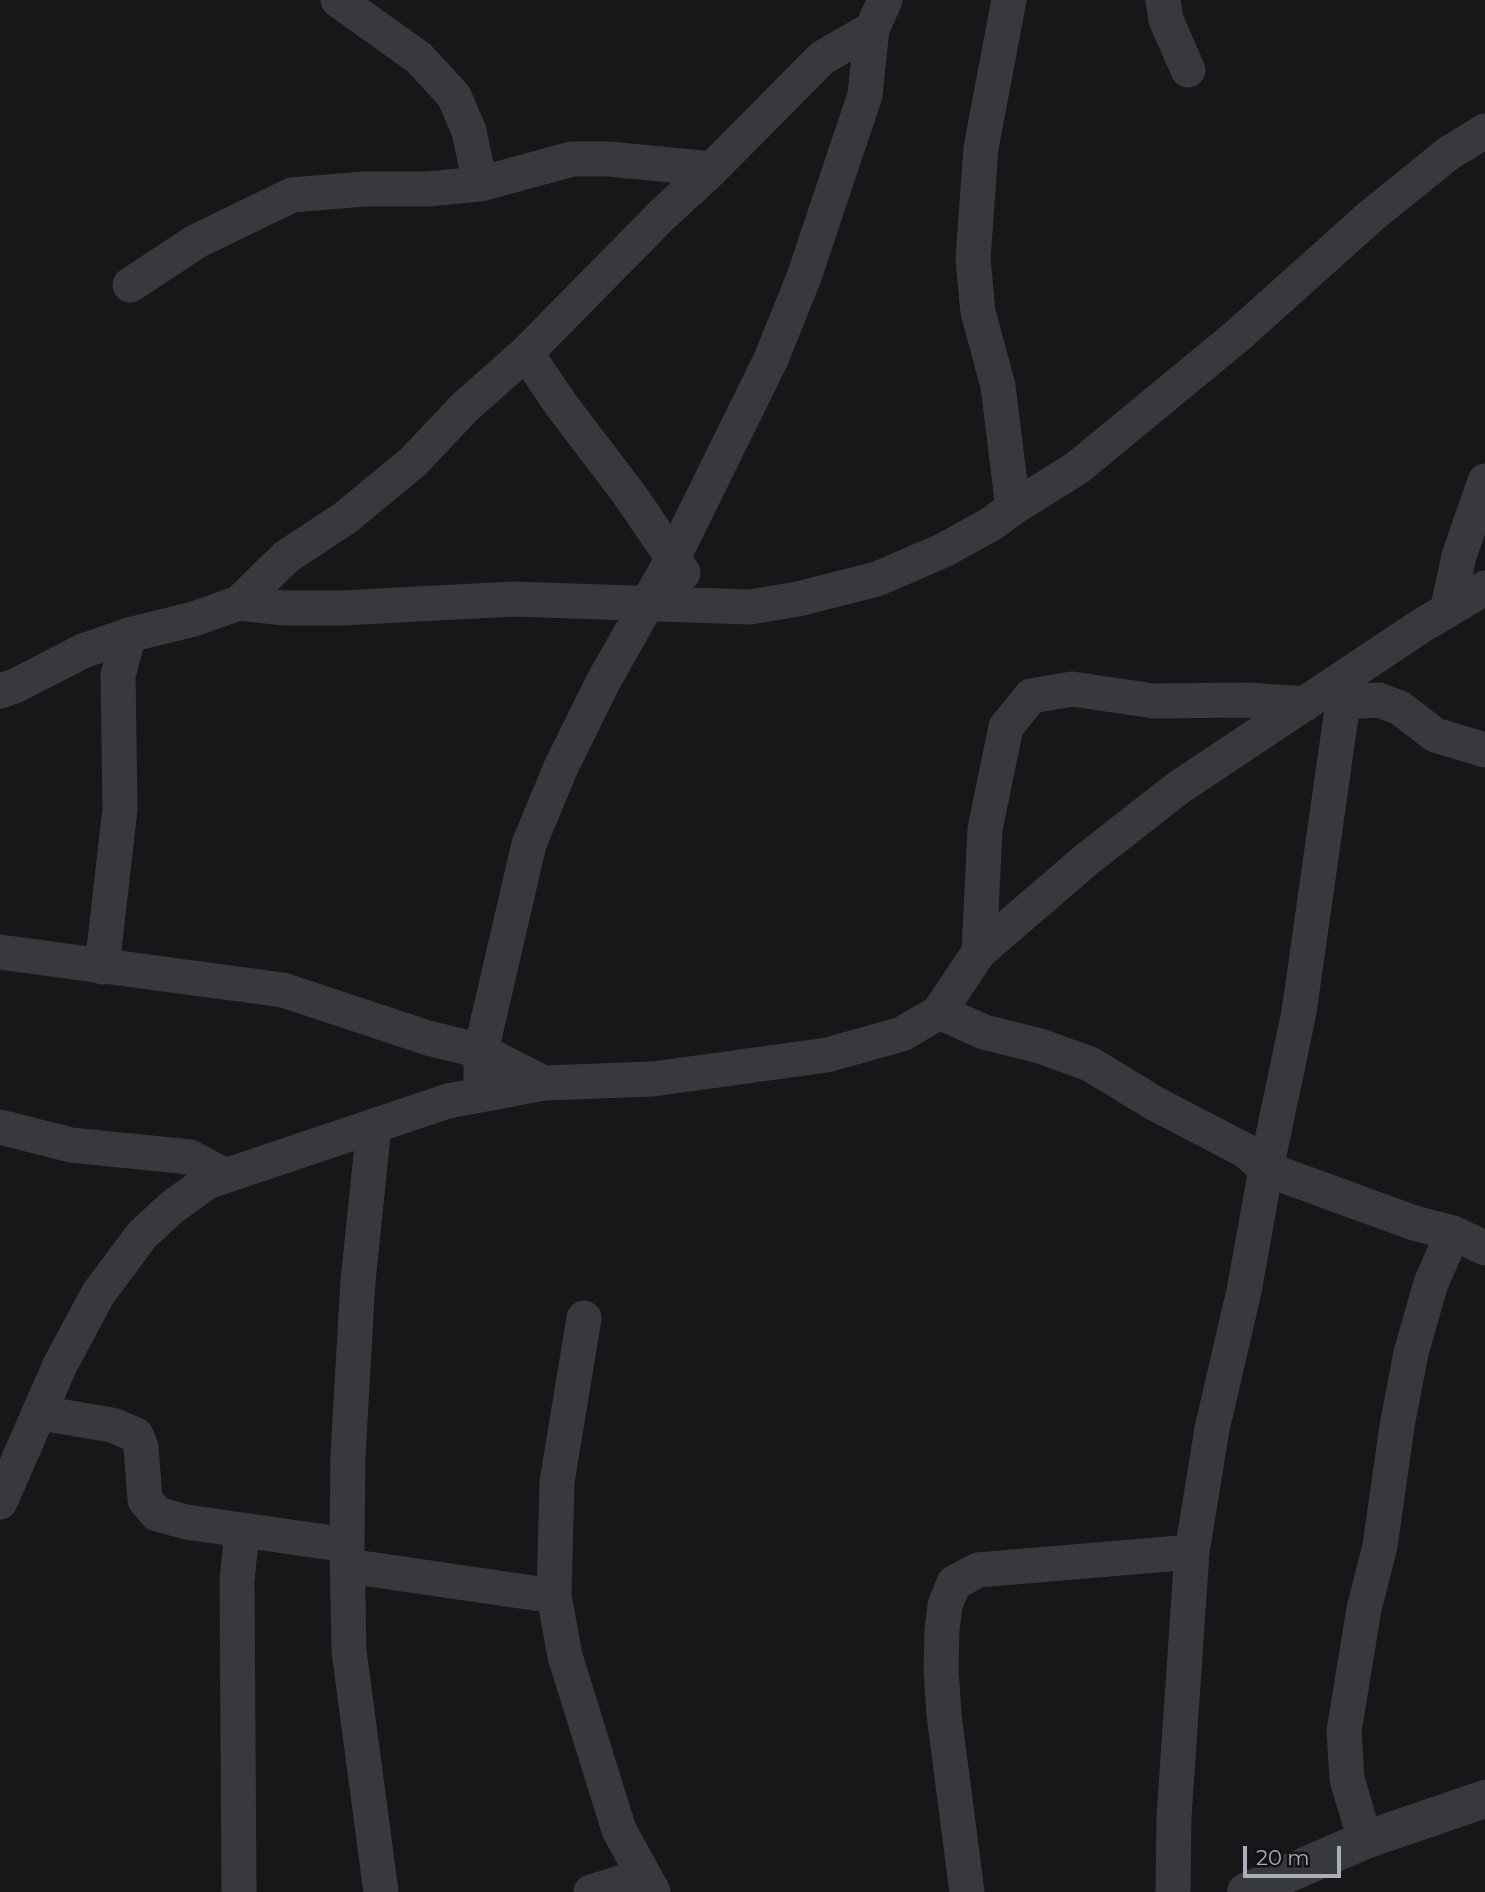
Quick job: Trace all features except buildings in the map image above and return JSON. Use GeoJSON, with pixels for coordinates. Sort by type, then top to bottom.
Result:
{"type":"FeatureCollection","features":[{"type":"Feature","properties":{"kind":"street"},"geometry":{"type":"LineString","coordinates":[[338,0],[419,58],[454,96],[469,131],[480,184]]}},
{"type":"Feature","properties":{"kind":"street"},"geometry":{"type":"LineString","coordinates":[[1009,0],[981,148],[973,259],[978,312],[998,386],[1013,508]]}},
{"type":"Feature","properties":{"kind":"street"},"geometry":{"type":"LineString","coordinates":[[1163,0],[1166,20],[1188,70]]}},
{"type":"Feature","properties":{"kind":"street"},"geometry":{"type":"LineString","coordinates":[[0,691],[16,686],[82,651],[129,635],[194,619],[239,603],[286,557],[345,518],[413,462],[822,58],[878,15]]}},
{"type":"Feature","properties":{"kind":"street"},"geometry":{"type":"LineString","coordinates":[[481,1095],[481,1051],[529,844],[561,767],[673,558],[771,359],[804,277],[865,94],[878,15]]}},
{"type":"Feature","properties":{"kind":"street"},"geometry":{"type":"LineString","coordinates":[[239,603],[285,608],[342,608],[513,599],[750,607],[798,599],[877,579],[944,550],[991,524],[1077,468],[1236,337],[1371,216],[1449,153],[1485,131]]}},
{"type":"Feature","properties":{"kind":"street"},"geometry":{"type":"LineString","coordinates":[[130,285],[197,241],[292,195],[480,184],[572,159],[609,159],[712,169]]}},
{"type":"Feature","properties":{"kind":"street"},"geometry":{"type":"LineString","coordinates":[[526,353],[673,558],[704,606]]}},
{"type":"Feature","properties":{"kind":"street"},"geometry":{"type":"LineString","coordinates":[[1447,611],[1459,556],[1485,481]]}},
{"type":"Feature","properties":{"kind":"street"},"geometry":{"type":"LineString","coordinates":[[0,1502],[60,1366],[98,1294],[142,1235],[171,1208],[207,1182],[448,1101],[544,1083],[653,1079],[827,1055],[902,1034],[939,1012],[979,952],[1086,860],[1178,788],[1306,704],[1339,693],[1447,611],[1485,587]]}},
{"type":"Feature","properties":{"kind":"street"},"geometry":{"type":"LineString","coordinates":[[102,967],[120,809],[118,675],[129,635]]}},
{"type":"Feature","properties":{"kind":"street"},"geometry":{"type":"LineString","coordinates":[[979,952],[985,829],[1006,727],[1031,696],[1072,689],[1154,701],[1248,700],[1306,704]]}},
{"type":"Feature","properties":{"kind":"street"},"geometry":{"type":"LineString","coordinates":[[1339,693],[1379,700],[1400,708],[1435,735],[1485,750]]}},
{"type":"Feature","properties":{"kind":"street"},"geometry":{"type":"LineString","coordinates":[[1173,1892],[1174,1817],[1192,1552],[1212,1429],[1244,1291],[1266,1169],[1300,1012],[1339,693]]}},
{"type":"Feature","properties":{"kind":"street"},"geometry":{"type":"LineString","coordinates":[[0,952],[283,990],[428,1038],[481,1051],[544,1083]]}},
{"type":"Feature","properties":{"kind":"street"},"geometry":{"type":"LineString","coordinates":[[939,1012],[984,1032],[1040,1046],[1090,1064],[1154,1103],[1245,1151],[1266,1169],[1414,1223],[1452,1233],[1485,1248]]}},
{"type":"Feature","properties":{"kind":"street"},"geometry":{"type":"LineString","coordinates":[[374,1126],[357,1294],[348,1455],[347,1555],[349,1651],[382,1892]]}},
{"type":"Feature","properties":{"kind":"street"},"geometry":{"type":"LineString","coordinates":[[0,1127],[71,1145],[190,1157],[225,1176]]}},
{"type":"Feature","properties":{"kind":"street"},"geometry":{"type":"LineString","coordinates":[[1365,1840],[1347,1779],[1344,1731],[1346,1717],[1364,1609],[1380,1546],[1397,1426],[1411,1353],[1431,1283],[1452,1233]]}},
{"type":"Feature","properties":{"kind":"street"},"geometry":{"type":"LineString","coordinates":[[584,1318],[557,1482],[554,1596],[565,1656],[619,1830],[648,1884],[591,1892]]}},
{"type":"Feature","properties":{"kind":"street"},"geometry":{"type":"LineString","coordinates":[[41,1413],[112,1425],[136,1436],[141,1447],[145,1500],[157,1514],[554,1596]]}},
{"type":"Feature","properties":{"kind":"street"},"geometry":{"type":"LineString","coordinates":[[239,1892],[237,1581],[242,1530]]}},
{"type":"Feature","properties":{"kind":"street"},"geometry":{"type":"LineString","coordinates":[[967,1892],[944,1715],[941,1669],[945,1605],[954,1583],[978,1570],[1192,1552]]}},
{"type":"Feature","properties":{"kind":"street"},"geometry":{"type":"LineString","coordinates":[[1246,1892],[1299,1881],[1365,1840],[1485,1799]]}}]}
